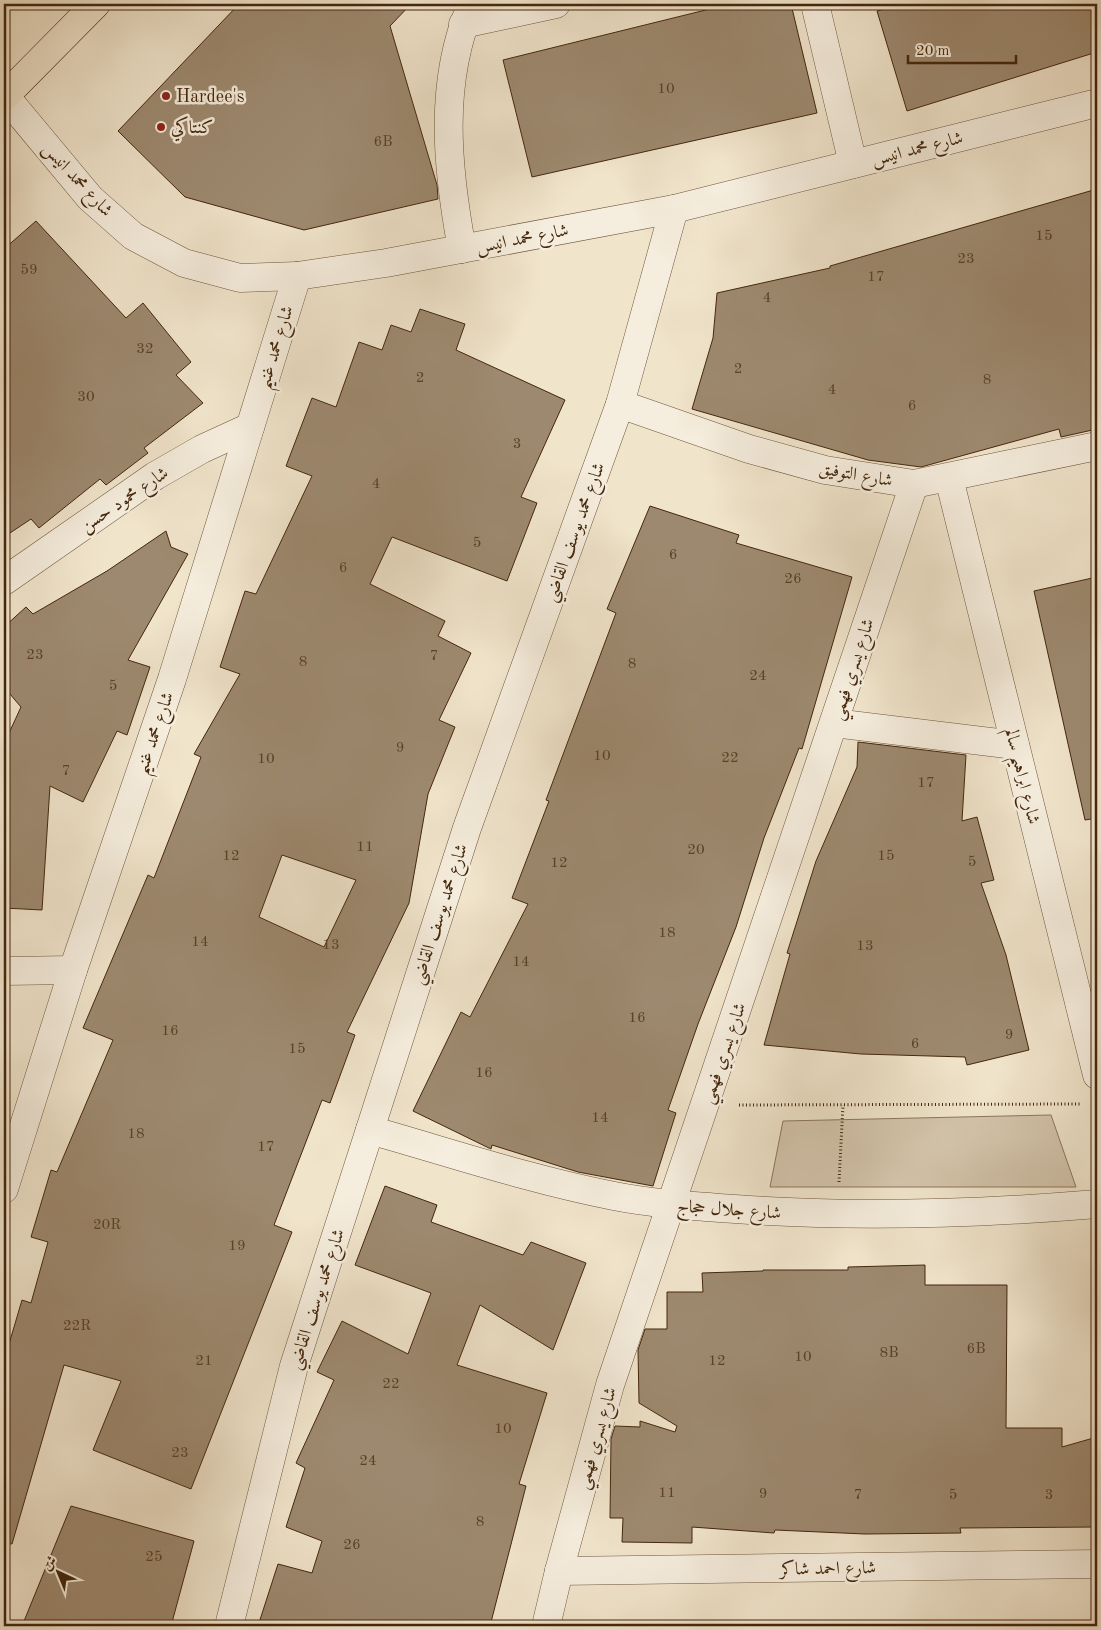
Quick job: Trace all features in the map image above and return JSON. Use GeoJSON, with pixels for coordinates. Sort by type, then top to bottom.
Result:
{"type":"FeatureCollection","features":[{"type":"Feature","properties":{"kind":"highway"},"geometry":{"type":"LineString","coordinates":[[4,97],[96,4]]}},
{"type":"Feature","properties":{"kind":"street"},"geometry":{"type":"LineString","coordinates":[[462,249],[452,196],[447,139],[451,81],[468,14],[556,4]]}},
{"type":"Feature","properties":{"kind":"street"},"geometry":{"type":"LineString","coordinates":[[815,4],[853,164]]}},
{"type":"Feature","properties":{"kind":"street","name":"شارع محمد انيس"},"geometry":{"type":"LineString","coordinates":[[4,97],[90,198],[133,236],[184,263],[240,278],[298,276],[462,249],[674,209],[1097,102]]}},
{"type":"Feature","properties":{"kind":"street","name":"شارع محمد يوسف القاضي"},"geometry":{"type":"LineString","coordinates":[[229,1626],[294,1366],[467,828],[620,404],[674,209]]}},
{"type":"Feature","properties":{"kind":"street","name":"شارع محمد غنيم"},"geometry":{"type":"LineString","coordinates":[[4,1189],[73,970],[172,680],[298,276]]}},
{"type":"Feature","properties":{"kind":"street","name":"شارع التوفيق"},"geometry":{"type":"LineString","coordinates":[[620,404],[749,449],[825,470],[914,484],[1097,446]]}},
{"type":"Feature","properties":{"kind":"street","name":"شارع محمود حسن"},"geometry":{"type":"LineString","coordinates":[[4,581],[155,476],[202,449],[250,427]]}},
{"type":"Feature","properties":{"kind":"street","name":"شارع ابراهيم سالم"},"geometry":{"type":"LineString","coordinates":[[949,478],[1097,1075]]}},
{"type":"Feature","properties":{"kind":"street","name":"شارع يسري فهمي"},"geometry":{"type":"LineString","coordinates":[[546,1626],[559,1571],[610,1385],[914,484]]}},
{"type":"Feature","properties":{"kind":"street"},"geometry":{"type":"LineString","coordinates":[[834,723],[1015,745]]}},
{"type":"Feature","properties":{"kind":"street"},"geometry":{"type":"LineString","coordinates":[[4,971],[73,970]]}},
{"type":"Feature","properties":{"kind":"street","name":"شارع جلال حجاج"},"geometry":{"type":"LineString","coordinates":[[370,1130],[548,1180],[615,1196],[672,1205],[788,1213],[913,1215],[1018,1211],[1097,1204]]}},
{"type":"Feature","properties":{"kind":"street","name":"شارع احمد شاكر"},"geometry":{"type":"LineString","coordinates":[[559,1571],[1097,1564]]}},
{"type":"Feature","properties":{"kind":"path"},"geometry":{"type":"LineString","coordinates":[[705,1105],[1088,1104]]}},
{"type":"Feature","properties":{"kind":"path"},"geometry":{"type":"LineString","coordinates":[[836,1214],[843,1105]]}},
{"type":"Feature","properties":{"kind":"shaded area"},"geometry":{"type":"Polygon","coordinates":[[[1051,1115],[1076,1187],[770,1187],[783,1121],[1051,1115]]]}},
{"type":"Feature","properties":{"kind":"building"},"geometry":{"type":"Polygon","coordinates":[[[239,4],[411,4],[390,26],[437,185],[438,199],[304,230],[185,197],[118,131],[239,4]]]}},
{"type":"Feature","properties":{"kind":"building"},"geometry":{"type":"Polygon","coordinates":[[[730,4],[791,4],[817,113],[532,177],[503,60],[730,4]]]}},
{"type":"Feature","properties":{"kind":"building"},"geometry":{"type":"Polygon","coordinates":[[[901,4],[1097,4],[1097,52],[907,111],[877,11],[901,4]]]}},
{"type":"Feature","properties":{"kind":"building"},"geometry":{"type":"Polygon","coordinates":[[[1097,189],[1097,429],[1061,437],[1059,429],[921,467],[868,460],[692,409],[713,338],[717,293],[830,268],[830,266],[1097,189]]]}},
{"type":"Feature","properties":{"kind":"building"},"geometry":{"type":"Polygon","coordinates":[[[36,221],[126,318],[143,303],[191,362],[176,375],[203,403],[144,448],[148,453],[106,485],[100,479],[39,528],[31,519],[4,537],[4,249],[36,221]]]}},
{"type":"Feature","properties":{"kind":"building"},"geometry":{"type":"Polygon","coordinates":[[[420,309],[465,324],[456,350],[565,400],[521,497],[537,503],[507,581],[392,537],[370,584],[445,621],[438,636],[471,653],[439,720],[455,727],[428,794],[409,903],[347,1032],[355,1035],[330,1103],[322,1100],[274,1225],[292,1232],[191,1489],[93,1450],[121,1381],[64,1365],[12,1544],[4,1543],[4,1361],[22,1300],[31,1303],[48,1242],[31,1237],[51,1170],[57,1172],[113,1040],[83,1028],[148,875],[154,878],[201,757],[194,754],[240,674],[220,667],[245,591],[256,594],[312,476],[286,466],[312,398],[336,407],[359,342],[382,350],[391,325],[411,332],[420,309]],[[282,855],[259,917],[324,947],[356,880],[282,855]]]}},
{"type":"Feature","properties":{"kind":"building"},"geometry":{"type":"Polygon","coordinates":[[[650,506],[739,535],[736,543],[852,577],[802,749],[799,748],[764,838],[736,927],[698,1024],[668,1110],[676,1113],[653,1186],[578,1172],[492,1145],[491,1149],[413,1111],[461,1012],[470,1017],[528,904],[512,898],[549,801],[546,800],[616,613],[607,609],[650,506]]]}},
{"type":"Feature","properties":{"kind":"building"},"geometry":{"type":"Polygon","coordinates":[[[166,531],[171,547],[188,554],[128,660],[150,667],[127,735],[117,731],[83,802],[50,786],[42,910],[4,908],[4,744],[21,707],[4,687],[4,627],[26,607],[33,614],[107,571],[166,531]]]}},
{"type":"Feature","properties":{"kind":"building"},"geometry":{"type":"Polygon","coordinates":[[[1097,577],[1097,818],[1085,820],[1034,591],[1097,577]]]}},
{"type":"Feature","properties":{"kind":"building"},"geometry":{"type":"Polygon","coordinates":[[[858,742],[966,755],[962,821],[977,817],[994,880],[981,883],[1006,955],[1029,1050],[967,1065],[965,1057],[861,1054],[764,1045],[790,954],[787,953],[816,861],[857,767],[858,742]]]}},
{"type":"Feature","properties":{"kind":"building"},"geometry":{"type":"Polygon","coordinates":[[[385,1186],[437,1205],[431,1222],[523,1255],[531,1242],[586,1263],[553,1350],[480,1305],[457,1365],[547,1393],[519,1484],[526,1486],[490,1626],[258,1626],[278,1564],[312,1573],[322,1541],[286,1527],[305,1468],[296,1463],[334,1380],[317,1372],[342,1321],[408,1354],[431,1293],[355,1265],[385,1186]]]}},
{"type":"Feature","properties":{"kind":"building"},"geometry":{"type":"Polygon","coordinates":[[[925,1265],[925,1285],[1007,1285],[1006,1428],[1062,1428],[1062,1447],[1097,1437],[1097,1527],[960,1528],[961,1533],[865,1534],[775,1530],[774,1533],[692,1527],[692,1543],[622,1542],[623,1518],[610,1518],[611,1439],[615,1426],[640,1427],[640,1421],[675,1432],[677,1426],[639,1403],[638,1350],[645,1329],[667,1329],[667,1292],[703,1292],[702,1273],[763,1270],[848,1270],[848,1267],[925,1265]]]}},
{"type":"Feature","properties":{"kind":"building"},"geometry":{"type":"Polygon","coordinates":[[[71,1506],[194,1541],[171,1626],[22,1626],[71,1506]]]}},
{"type":"Feature","properties":{"kind":"place","name":"Hardee's"},"geometry":{"type":"Point","coordinates":[166,96]}},
{"type":"Feature","properties":{"kind":"place","name":"كنتاكي"},"geometry":{"type":"Point","coordinates":[161,127]}}]}
